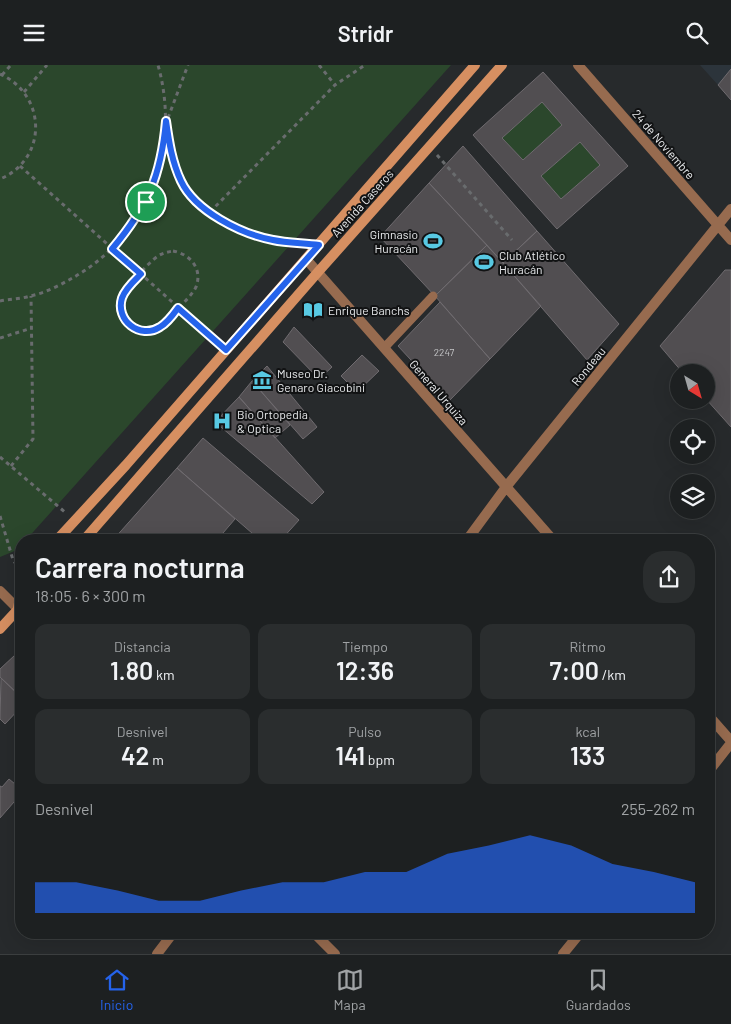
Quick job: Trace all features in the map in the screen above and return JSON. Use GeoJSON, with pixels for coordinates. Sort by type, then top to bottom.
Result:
{"type":"FeatureCollection","features":[{"type":"Feature","properties":{"kind":"main road","name":"Avenida Caseros"},"geometry":{"type":"LineString","coordinates":[[63,534],[126,465],[475,65]]}},
{"type":"Feature","properties":{"kind":"main road","name":"Avenida Caseros"},"geometry":{"type":"LineString","coordinates":[[89,534],[502,65]]}},
{"type":"Feature","properties":{"kind":"main road"},"geometry":{"type":"LineString","coordinates":[[0,629],[15,614]]}},
{"type":"Feature","properties":{"kind":"street","name":"24 de Noviembre"},"geometry":{"type":"LineString","coordinates":[[578,65],[731,240]]}},
{"type":"Feature","properties":{"kind":"street","name":"Rondeau"},"geometry":{"type":"LineString","coordinates":[[471,534],[506,487],[731,209]]}},
{"type":"Feature","properties":{"kind":"street","name":"General Urquiza"},"geometry":{"type":"LineString","coordinates":[[306,259],[548,534]]}},
{"type":"Feature","properties":{"kind":"street"},"geometry":{"type":"LineString","coordinates":[[0,591],[15,604]]}},
{"type":"Feature","properties":{"kind":"street"},"geometry":{"type":"LineString","coordinates":[[715,722],[731,742],[715,763]]}},
{"type":"Feature","properties":{"kind":"street"},"geometry":{"type":"LineString","coordinates":[[157,954],[168,939]]}},
{"type":"Feature","properties":{"kind":"street"},"geometry":{"type":"LineString","coordinates":[[320,939],[335,954]]}},
{"type":"Feature","properties":{"kind":"street"},"geometry":{"type":"LineString","coordinates":[[563,954],[575,939]]}},
{"type":"Feature","properties":{"kind":"lane"},"geometry":{"type":"LineString","coordinates":[[384,348],[433,296]]}},
{"type":"Feature","properties":{"kind":"path"},"geometry":{"type":"LineString","coordinates":[[0,179],[20,166],[27,157],[36,131],[31,103],[16,83],[1,75],[11,65]]}},
{"type":"Feature","properties":{"kind":"path"},"geometry":{"type":"LineString","coordinates":[[24,92],[47,65]]}},
{"type":"Feature","properties":{"kind":"path"},"geometry":{"type":"LineString","coordinates":[[158,65],[164,85],[166,121],[172,157],[181,183],[196,203],[237,229],[272,240],[319,245]]}},
{"type":"Feature","properties":{"kind":"path"},"geometry":{"type":"LineString","coordinates":[[0,301],[31,296],[61,285],[89,268],[112,249],[132,226],[146,202],[157,176],[164,149],[166,121],[188,65]]}},
{"type":"Feature","properties":{"kind":"path"},"geometry":{"type":"LineString","coordinates":[[319,65],[335,85]]}},
{"type":"Feature","properties":{"kind":"path"},"geometry":{"type":"LineString","coordinates":[[210,212],[335,85],[365,65]]}},
{"type":"Feature","properties":{"kind":"path"},"geometry":{"type":"LineString","coordinates":[[430,147],[512,240]]}},
{"type":"Feature","properties":{"kind":"path"},"geometry":{"type":"LineString","coordinates":[[20,166],[226,350]]}},
{"type":"Feature","properties":{"kind":"path"},"geometry":{"type":"LineString","coordinates":[[173,251],[189,257],[194,263],[198,279],[191,294],[178,308],[165,323],[151,331],[135,329],[128,324],[120,308],[124,292],[157,257],[164,252],[173,251]]}},
{"type":"Feature","properties":{"kind":"path"},"geometry":{"type":"LineString","coordinates":[[11,466],[33,439],[31,296]]}},
{"type":"Feature","properties":{"kind":"path"},"geometry":{"type":"LineString","coordinates":[[0,337],[32,328]]}},
{"type":"Feature","properties":{"kind":"path"},"geometry":{"type":"LineString","coordinates":[[0,457],[75,521]]}},
{"type":"Feature","properties":{"kind":"path"},"geometry":{"type":"LineString","coordinates":[[0,516],[15,563]]}},
{"type":"Feature","properties":{"kind":"shaded area"},"geometry":{"type":"Polygon","coordinates":[[[700,65],[731,65],[731,100],[718,85],[700,65]]]}},
{"type":"Feature","properties":{"kind":"green space"},"geometry":{"type":"Polygon","coordinates":[[[0,65],[451,65],[31,534],[15,534],[15,551],[0,557],[0,65]]]}},
{"type":"Feature","properties":{"kind":"green space"},"geometry":{"type":"Polygon","coordinates":[[[542,102],[562,125],[523,160],[502,138],[542,102]]]}},
{"type":"Feature","properties":{"kind":"green space"},"geometry":{"type":"Polygon","coordinates":[[[580,142],[600,165],[561,199],[541,176],[580,142]]]}},
{"type":"Feature","properties":{"kind":"building"},"geometry":{"type":"Polygon","coordinates":[[[731,69],[731,100],[718,85],[731,69]]]}},
{"type":"Feature","properties":{"kind":"building"},"geometry":{"type":"Polygon","coordinates":[[[543,72],[628,166],[557,229],[473,135],[543,72]],[[542,102],[502,138],[523,160],[562,125],[542,102]],[[580,142],[541,176],[561,199],[600,165],[580,142]]]}},
{"type":"Feature","properties":{"kind":"building"},"geometry":{"type":"Polygon","coordinates":[[[463,146],[537,231],[503,263],[429,183],[463,146]]]}},
{"type":"Feature","properties":{"kind":"building","name":"Gimnasio Huracán"},"geometry":{"type":"Polygon","coordinates":[[[429,183],[487,245],[435,296],[380,237],[429,183]]]}},
{"type":"Feature","properties":{"kind":"building"},"geometry":{"type":"Polygon","coordinates":[[[537,231],[619,324],[587,360],[503,263],[537,231]]]}},
{"type":"Feature","properties":{"kind":"building"},"geometry":{"type":"Polygon","coordinates":[[[487,245],[541,306],[490,359],[435,296],[487,245]]]}},
{"type":"Feature","properties":{"kind":"building"},"geometry":{"type":"Polygon","coordinates":[[[725,270],[731,270],[731,427],[715,409],[715,364],[675,364],[660,346],[725,270]]]}},
{"type":"Feature","properties":{"kind":"building"},"geometry":{"type":"Polygon","coordinates":[[[440,302],[490,359],[449,401],[398,346],[440,302]]]}},
{"type":"Feature","properties":{"kind":"building"},"geometry":{"type":"Polygon","coordinates":[[[294,327],[332,367],[319,379],[283,342],[294,327]]]}},
{"type":"Feature","properties":{"kind":"building"},"geometry":{"type":"Polygon","coordinates":[[[362,355],[379,371],[357,392],[341,376],[362,355]]]}},
{"type":"Feature","properties":{"kind":"building"},"geometry":{"type":"Polygon","coordinates":[[[267,366],[317,427],[303,439],[252,381],[267,366]]]}},
{"type":"Feature","properties":{"kind":"building"},"geometry":{"type":"Polygon","coordinates":[[[252,381],[290,425],[275,438],[239,397],[252,381]]]}},
{"type":"Feature","properties":{"kind":"building"},"geometry":{"type":"Polygon","coordinates":[[[239,397],[324,492],[312,504],[215,422],[239,397]]]}},
{"type":"Feature","properties":{"kind":"building"},"geometry":{"type":"Polygon","coordinates":[[[203,438],[299,520],[286,534],[253,534],[177,468],[203,438]]]}},
{"type":"Feature","properties":{"kind":"building"},"geometry":{"type":"Polygon","coordinates":[[[177,468],[235,519],[222,534],[118,534],[177,468]]]}},
{"type":"Feature","properties":{"kind":"building"},"geometry":{"type":"Polygon","coordinates":[[[15,655],[15,691],[0,677],[0,669],[15,655]]]}},
{"type":"Feature","properties":{"kind":"building"},"geometry":{"type":"Polygon","coordinates":[[[1,678],[15,691],[15,713],[5,724],[0,719],[1,678]]]}},
{"type":"Feature","properties":{"kind":"building"},"geometry":{"type":"Polygon","coordinates":[[[9,779],[15,784],[15,801],[0,818],[0,786],[2,787],[9,779]]]}},
{"type":"Feature","properties":{"kind":"place","name":"Gimnasio Huracán"},"geometry":{"type":"Point","coordinates":[433,241]}},
{"type":"Feature","properties":{"kind":"place","name":"Club Atlético Huracán"},"geometry":{"type":"Point","coordinates":[484,262]}},
{"type":"Feature","properties":{"kind":"place","name":"Enrique Banchs"},"geometry":{"type":"Point","coordinates":[313,310]}},
{"type":"Feature","properties":{"kind":"place","name":"Museo Dr. Genaro Giacobini"},"geometry":{"type":"Point","coordinates":[262,380]}},
{"type":"Feature","properties":{"kind":"place","name":"Bio Ortopedia & Optica"},"geometry":{"type":"Point","coordinates":[222,421]}},
{"type":"Feature","properties":{"kind":"route"},"geometry":{"type":"LineString","coordinates":[[166,121],[172,157],[181,183],[196,203],[237,229],[272,240],[319,245],[226,350],[178,308],[159,328],[151,331],[142,331],[128,324],[120,308],[124,292],[141,274],[112,249],[132,226],[146,202],[157,176],[164,149],[166,121]]}}]}
